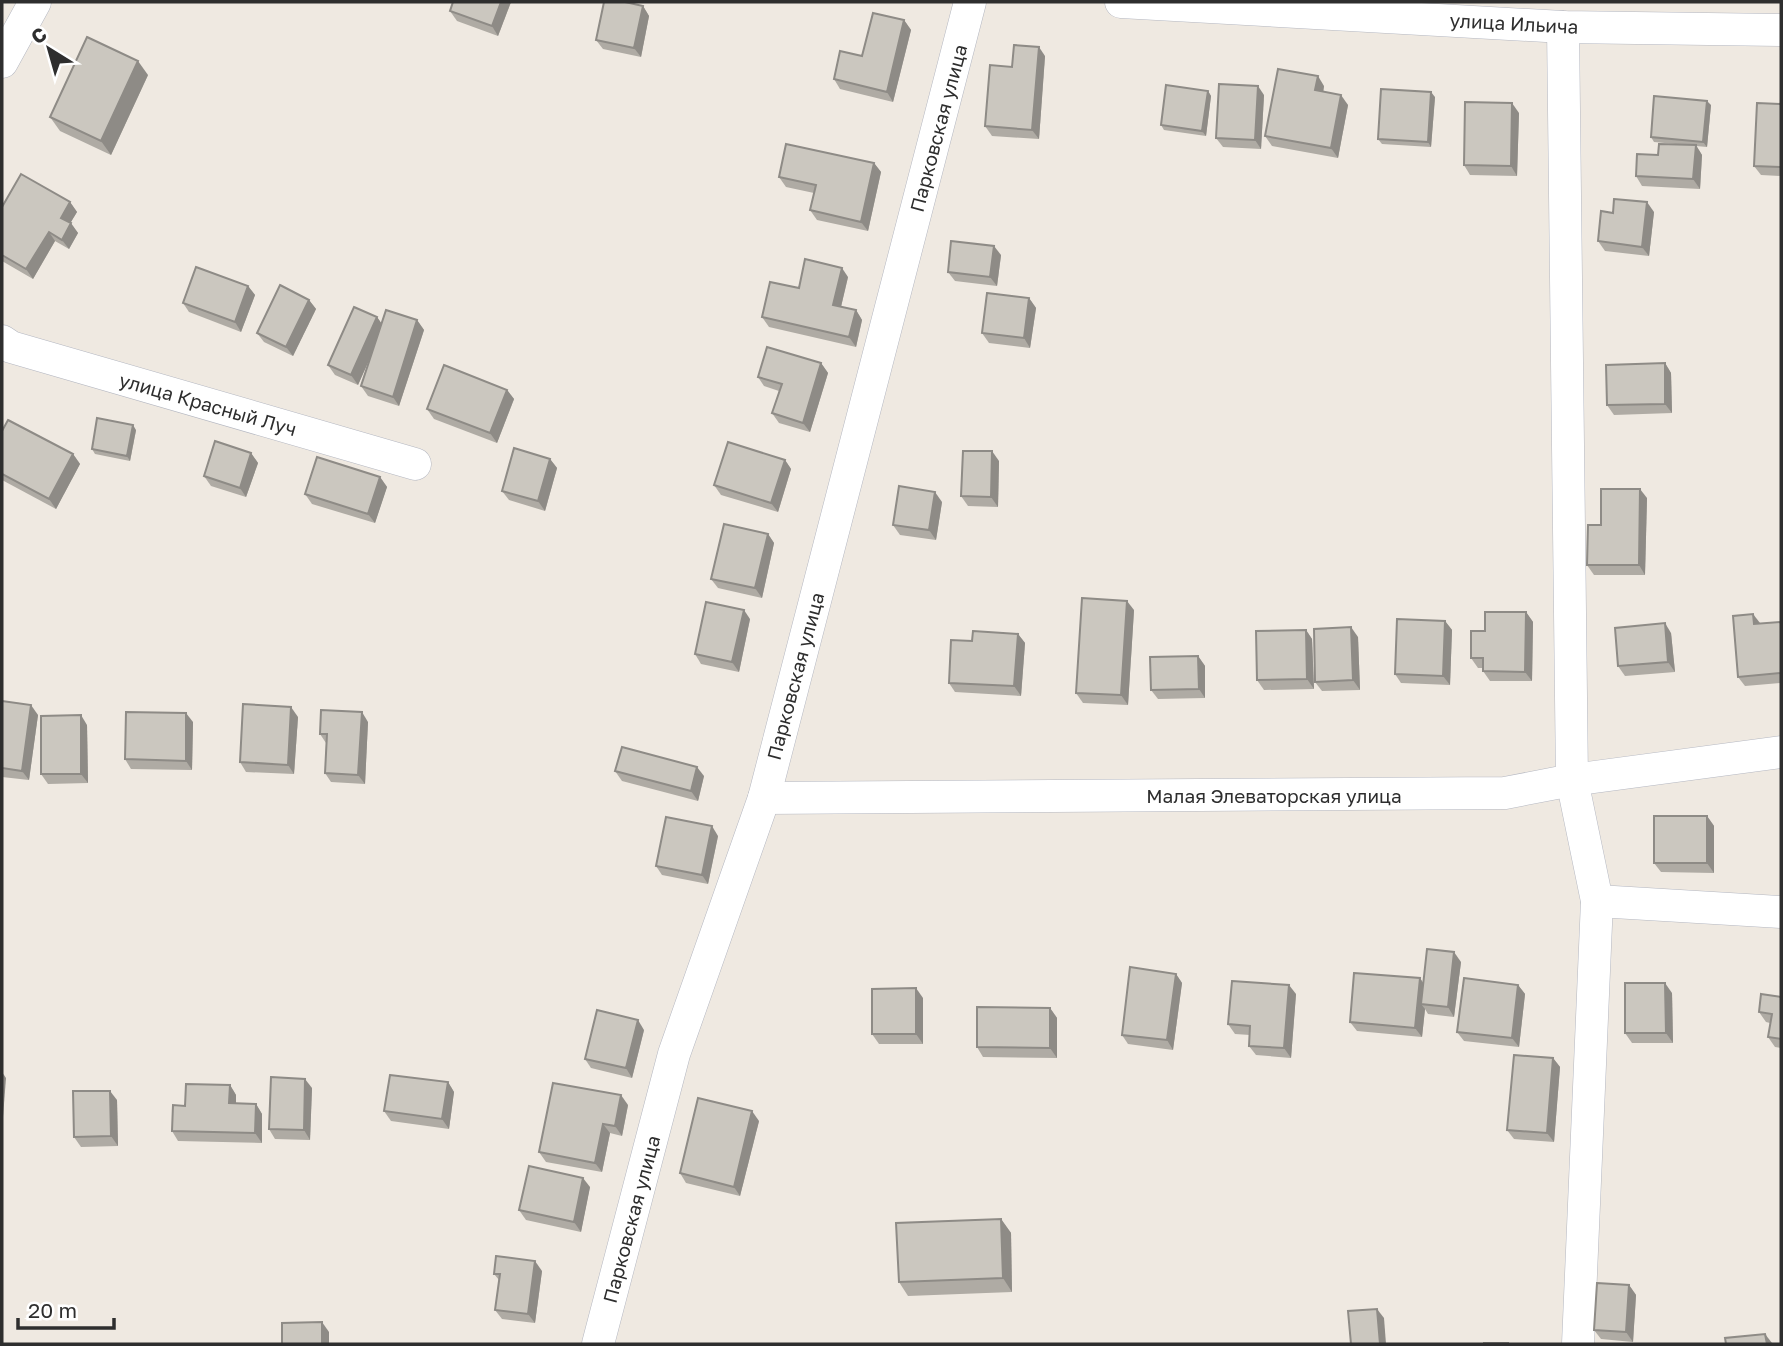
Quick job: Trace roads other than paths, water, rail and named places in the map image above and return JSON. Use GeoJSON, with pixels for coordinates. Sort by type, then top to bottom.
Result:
{"type":"FeatureCollection","features":[{"type":"Feature","properties":{"kind":"street"},"geometry":{"type":"LineString","coordinates":[[2,62],[35,2]]}},
{"type":"Feature","properties":{"kind":"street","name":"Парковская улица"},"geometry":{"type":"LineString","coordinates":[[598,1344],[674,1054],[764,798],[970,2]]}},
{"type":"Feature","properties":{"kind":"street","name":"улица Ильича"},"geometry":{"type":"LineString","coordinates":[[1121,2],[1563,27],[1781,30]]}},
{"type":"Feature","properties":{"kind":"street"},"geometry":{"type":"LineString","coordinates":[[1563,27],[1573,780],[1597,901],[1578,1344]]}},
{"type":"Feature","properties":{"kind":"street","name":"улица Красный Луч"},"geometry":{"type":"LineString","coordinates":[[5,351],[415,464]]}},
{"type":"Feature","properties":{"kind":"street","name":"Малая Элеваторская улица"},"geometry":{"type":"LineString","coordinates":[[764,798],[1506,793],[1573,780],[1781,752]]}},
{"type":"Feature","properties":{"kind":"street"},"geometry":{"type":"LineString","coordinates":[[1597,901],[1781,912]]}}]}
